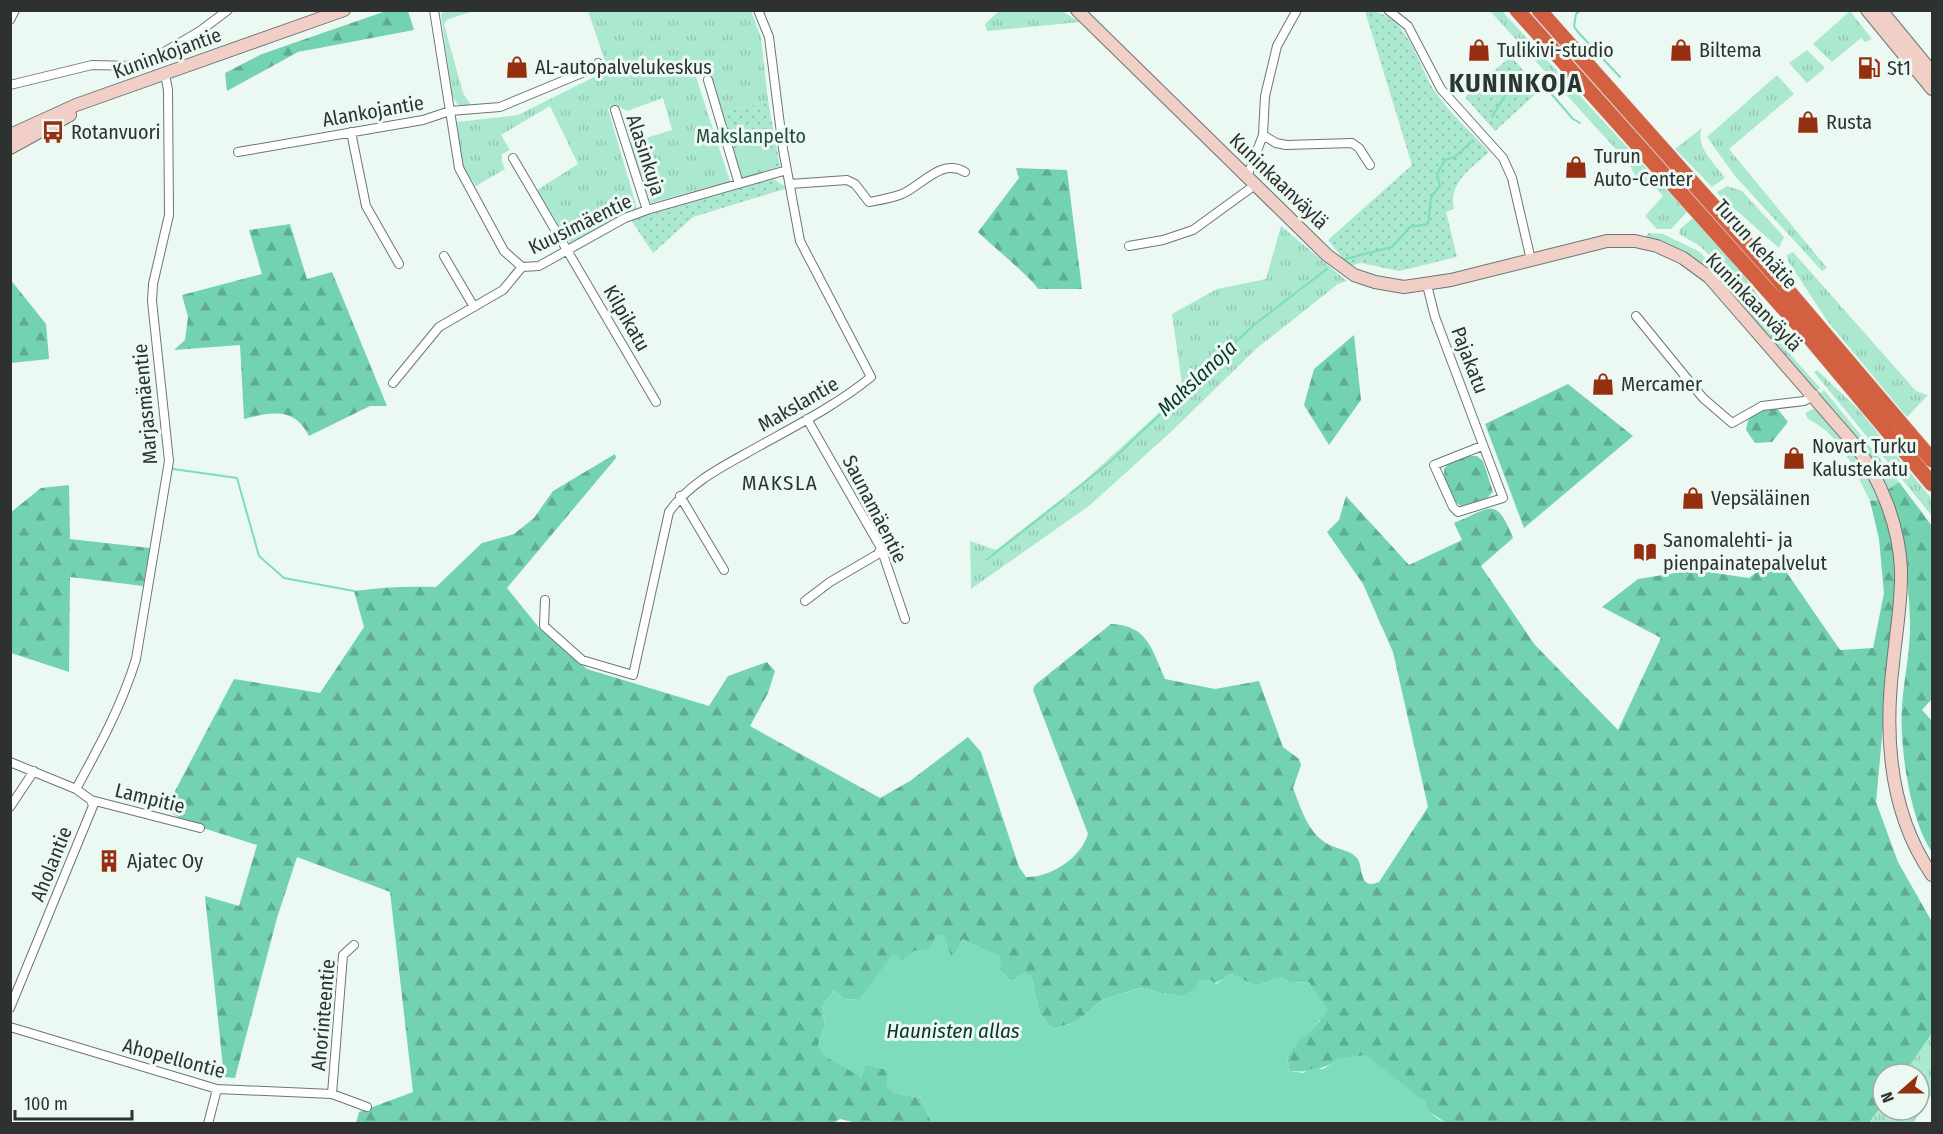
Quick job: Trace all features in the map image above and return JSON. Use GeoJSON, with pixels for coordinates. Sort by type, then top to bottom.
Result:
{"type":"FeatureCollection","features":[{"type":"Feature","properties":{"kind":"highway","name":"Turun kehätie"},"geometry":{"type":"LineString","coordinates":[[1517,10],[1789,314],[1932,484]]}},
{"type":"Feature","properties":{"kind":"highway","name":"Turun kehätie"},"geometry":{"type":"LineString","coordinates":[[1539,10],[1786,288],[1932,460]]}},
{"type":"Feature","properties":{"kind":"street"},"geometry":{"type":"LineString","coordinates":[[10,20],[15,10]]}},
{"type":"Feature","properties":{"kind":"street"},"geometry":{"type":"LineString","coordinates":[[10,85],[92,65],[133,66],[147,62],[200,31],[228,10]]}},
{"type":"Feature","properties":{"kind":"street","name":"Kuninkojantie"},"geometry":{"type":"LineString","coordinates":[[10,135],[76,105],[344,10]]}},
{"type":"Feature","properties":{"kind":"street","name":"Alankojantie"},"geometry":{"type":"LineString","coordinates":[[238,152],[423,120],[450,111],[434,10]]}},
{"type":"Feature","properties":{"kind":"street","name":"Makslantie"},"geometry":{"type":"LineString","coordinates":[[545,600],[544,626],[582,660],[633,675],[669,513],[680,496],[735,459],[807,419],[871,377],[800,241],[787,170],[769,37],[759,10]]}},
{"type":"Feature","properties":{"kind":"street","name":"Kuninkaanväylä"},"geometry":{"type":"LineString","coordinates":[[1077,10],[1251,181],[1347,270],[1385,284],[1427,285],[1607,241],[1643,242],[1670,251],[1708,277],[1815,395],[1866,459],[1884,496],[1894,526],[1901,582],[1889,712],[1891,766],[1908,829],[1932,875]]}},
{"type":"Feature","properties":{"kind":"street"},"geometry":{"type":"LineString","coordinates":[[1129,246],[1163,240],[1192,230],[1251,181],[1263,135],[1265,96],[1277,46],[1297,10]]}},
{"type":"Feature","properties":{"kind":"street"},"geometry":{"type":"LineString","coordinates":[[1388,10],[1408,26],[1441,89],[1503,158],[1512,178],[1531,260]]}},
{"type":"Feature","properties":{"kind":"street"},"geometry":{"type":"LineString","coordinates":[[1866,10],[1932,89]]}},
{"type":"Feature","properties":{"kind":"street"},"geometry":{"type":"LineString","coordinates":[[1881,10],[1932,72]]}},
{"type":"Feature","properties":{"kind":"street"},"geometry":{"type":"LineString","coordinates":[[450,111],[500,107],[594,68],[598,63]]}},
{"type":"Feature","properties":{"kind":"street","name":"Marjasmäentie"},"geometry":{"type":"LineString","coordinates":[[76,789],[103,741],[128,685],[136,659],[169,461],[152,301],[153,284],[169,214],[168,90],[165,74]]}},
{"type":"Feature","properties":{"kind":"street"},"geometry":{"type":"LineString","coordinates":[[708,80],[739,184]]}},
{"type":"Feature","properties":{"kind":"street","name":"Kuninkojantie"},"geometry":{"type":"LineString","coordinates":[[10,148],[106,96]]}},
{"type":"Feature","properties":{"kind":"street","name":"Alasinkuja"},"geometry":{"type":"LineString","coordinates":[[615,110],[647,210]]}},
{"type":"Feature","properties":{"kind":"street","name":"Kuusimäentie"},"geometry":{"type":"LineString","coordinates":[[450,111],[459,168],[504,251],[522,267],[539,266],[625,218],[787,170]]}},
{"type":"Feature","properties":{"kind":"street"},"geometry":{"type":"LineString","coordinates":[[351,132],[366,206],[399,264]]}},
{"type":"Feature","properties":{"kind":"street"},"geometry":{"type":"LineString","coordinates":[[1263,135],[1276,143],[1286,145],[1352,143],[1359,148],[1370,165]]}},
{"type":"Feature","properties":{"kind":"street","name":"Kilpikatu"},"geometry":{"type":"LineString","coordinates":[[513,158],[656,402]]}},
{"type":"Feature","properties":{"kind":"street"},"geometry":{"type":"LineString","coordinates":[[790,184],[847,180],[855,184],[869,202],[902,194],[945,168],[955,166],[965,172]]}},
{"type":"Feature","properties":{"kind":"street"},"geometry":{"type":"LineString","coordinates":[[444,256],[474,307]]}},
{"type":"Feature","properties":{"kind":"street"},"geometry":{"type":"LineString","coordinates":[[393,383],[439,327],[503,290],[522,267]]}},
{"type":"Feature","properties":{"kind":"street","name":"Pajakatu"},"geometry":{"type":"LineString","coordinates":[[1427,285],[1435,317],[1503,498],[1458,512],[1453,507],[1434,465],[1482,446]]}},
{"type":"Feature","properties":{"kind":"street"},"geometry":{"type":"LineString","coordinates":[[1636,316],[1703,398],[1732,423],[1762,406],[1804,401],[1815,395]]}},
{"type":"Feature","properties":{"kind":"street","name":"Saunamäentie"},"geometry":{"type":"LineString","coordinates":[[807,419],[881,548],[905,619]]}},
{"type":"Feature","properties":{"kind":"street"},"geometry":{"type":"LineString","coordinates":[[680,496],[724,570]]}},
{"type":"Feature","properties":{"kind":"street"},"geometry":{"type":"LineString","coordinates":[[805,601],[830,582],[878,554],[881,548]]}},
{"type":"Feature","properties":{"kind":"street"},"geometry":{"type":"LineString","coordinates":[[10,762],[76,789],[91,800]]}},
{"type":"Feature","properties":{"kind":"street"},"geometry":{"type":"LineString","coordinates":[[10,807],[34,771]]}},
{"type":"Feature","properties":{"kind":"street","name":"Lampitie"},"geometry":{"type":"LineString","coordinates":[[91,800],[200,828]]}},
{"type":"Feature","properties":{"kind":"street","name":"Aholantie"},"geometry":{"type":"LineString","coordinates":[[10,1008],[93,806],[91,800]]}},
{"type":"Feature","properties":{"kind":"street","name":"Ahorinteentie"},"geometry":{"type":"LineString","coordinates":[[332,1094],[343,955],[347,948],[354,945]]}},
{"type":"Feature","properties":{"kind":"street","name":"Ahopellontie"},"geometry":{"type":"LineString","coordinates":[[10,1027],[217,1089],[332,1094],[367,1107]]}},
{"type":"Feature","properties":{"kind":"street"},"geometry":{"type":"LineString","coordinates":[[208,1124],[217,1089]]}},
{"type":"Feature","properties":{"kind":"green space"},"geometry":{"type":"Polygon","coordinates":[[[389,10],[408,11],[414,30],[298,52],[227,91],[225,73],[262,54],[389,10]]]}},
{"type":"Feature","properties":{"kind":"green space"},"geometry":{"type":"Polygon","coordinates":[[[444,11],[474,11],[448,19],[444,24],[463,93],[471,105],[458,105],[452,96],[441,14],[444,11]]]}},
{"type":"Feature","properties":{"kind":"green space"},"geometry":{"type":"Polygon","coordinates":[[[588,11],[751,11],[761,37],[768,101],[720,114],[708,74],[696,77],[730,181],[651,203],[630,143],[672,130],[663,98],[627,111],[618,106],[608,109],[637,208],[571,245],[537,190],[578,164],[550,106],[501,135],[510,150],[502,154],[505,169],[476,186],[462,167],[457,122],[518,115],[608,70],[588,11]]]}},
{"type":"Feature","properties":{"kind":"green space"},"geometry":{"type":"Polygon","coordinates":[[[999,11],[1062,11],[1080,22],[987,31],[985,24],[999,11]]]}},
{"type":"Feature","properties":{"kind":"green space"},"geometry":{"type":"Polygon","coordinates":[[[1365,11],[1380,13],[1402,29],[1436,93],[1489,152],[1463,176],[1455,191],[1454,209],[1446,212],[1457,257],[1399,271],[1361,263],[1349,266],[1328,240],[1412,165],[1365,11]]]}},
{"type":"Feature","properties":{"kind":"green space"},"geometry":{"type":"Polygon","coordinates":[[[1490,11],[1502,11],[1687,212],[1671,229],[1657,229],[1645,216],[1663,196],[1653,185],[1640,187],[1631,167],[1623,157],[1490,11]]]}},
{"type":"Feature","properties":{"kind":"green space"},"geometry":{"type":"Polygon","coordinates":[[[1850,11],[1872,39],[1865,42],[1861,38],[1832,62],[1813,44],[1850,11]]]}},
{"type":"Feature","properties":{"kind":"green space"},"geometry":{"type":"Polygon","coordinates":[[[1807,50],[1825,68],[1807,83],[1789,63],[1807,50]]]}},
{"type":"Feature","properties":{"kind":"green space"},"geometry":{"type":"Polygon","coordinates":[[[1511,56],[1540,90],[1495,131],[1465,97],[1511,56]]]}},
{"type":"Feature","properties":{"kind":"green space"},"geometry":{"type":"Polygon","coordinates":[[[1777,75],[1794,94],[1729,149],[1827,268],[1822,271],[1735,176],[1707,137],[1777,75]]]}},
{"type":"Feature","properties":{"kind":"green space","name":"Makslanpelto"},"geometry":{"type":"Polygon","coordinates":[[[768,101],[780,166],[742,179],[720,114],[768,101]]]}},
{"type":"Feature","properties":{"kind":"green space"},"geometry":{"type":"Polygon","coordinates":[[[1702,128],[1700,134],[1703,148],[1725,178],[1712,187],[1675,149],[1702,128]]]}},
{"type":"Feature","properties":{"kind":"green space"},"geometry":{"type":"Polygon","coordinates":[[[766,140],[774,165],[743,175],[735,151],[766,140]]]}},
{"type":"Feature","properties":{"kind":"green space"},"geometry":{"type":"Polygon","coordinates":[[[1016,168],[1067,170],[1082,289],[1038,289],[1021,270],[978,232],[1019,178],[1016,168]]]}},
{"type":"Feature","properties":{"kind":"green space"},"geometry":{"type":"Polygon","coordinates":[[[773,179],[788,188],[693,217],[653,253],[631,220],[773,179]]]}},
{"type":"Feature","properties":{"kind":"green space"},"geometry":{"type":"Polygon","coordinates":[[[1727,186],[1742,191],[1784,237],[1779,248],[1720,196],[1717,192],[1727,186]]]}},
{"type":"Feature","properties":{"kind":"green space"},"geometry":{"type":"Polygon","coordinates":[[[1693,218],[1741,271],[1782,331],[1700,246],[1679,234],[1680,229],[1693,218]]]}},
{"type":"Feature","properties":{"kind":"green space"},"geometry":{"type":"Polygon","coordinates":[[[290,224],[307,279],[332,272],[387,406],[370,406],[309,436],[297,420],[282,414],[244,419],[240,345],[174,350],[185,340],[188,317],[182,295],[262,274],[249,230],[290,224]]]}},
{"type":"Feature","properties":{"kind":"green space"},"geometry":{"type":"Polygon","coordinates":[[[1281,226],[1347,281],[1338,284],[1257,348],[1173,430],[1089,506],[971,589],[970,541],[996,550],[1082,483],[1183,391],[1172,314],[1217,289],[1266,279],[1281,226]]]}},
{"type":"Feature","properties":{"kind":"green space"},"geometry":{"type":"Polygon","coordinates":[[[1648,233],[1663,234],[1700,252],[1820,388],[1817,391],[1710,271],[1665,244],[1646,237],[1648,233]]]}},
{"type":"Feature","properties":{"kind":"green space"},"geometry":{"type":"Polygon","coordinates":[[[1793,252],[1916,391],[1928,395],[1907,417],[1828,322],[1788,261],[1787,255],[1793,252]]]}},
{"type":"Feature","properties":{"kind":"green space"},"geometry":{"type":"Polygon","coordinates":[[[10,279],[46,324],[49,359],[11,363],[10,279]]]}},
{"type":"Feature","properties":{"kind":"green space"},"geometry":{"type":"Polygon","coordinates":[[[1354,335],[1361,400],[1329,445],[1304,405],[1314,369],[1354,335]]]}},
{"type":"Feature","properties":{"kind":"green space"},"geometry":{"type":"Polygon","coordinates":[[[1817,370],[1859,410],[1932,499],[1932,516],[1814,372],[1817,370]]]}},
{"type":"Feature","properties":{"kind":"green space"},"geometry":{"type":"Polygon","coordinates":[[[1568,384],[1633,436],[1524,528],[1485,424],[1568,384]]]}},
{"type":"Feature","properties":{"kind":"green space"},"geometry":{"type":"Polygon","coordinates":[[[1824,390],[1899,482],[1887,490],[1867,452],[1819,394],[1824,390]]]}},
{"type":"Feature","properties":{"kind":"green space"},"geometry":{"type":"Polygon","coordinates":[[[1776,407],[1788,422],[1772,442],[1755,443],[1746,430],[1748,420],[1761,410],[1776,407]]]}},
{"type":"Feature","properties":{"kind":"green space"},"geometry":{"type":"Polygon","coordinates":[[[1813,409],[1822,413],[1864,465],[1879,500],[1870,501],[1839,444],[1820,426],[1808,419],[1805,413],[1813,409]]]}},
{"type":"Feature","properties":{"kind":"green space"},"geometry":{"type":"Polygon","coordinates":[[[615,454],[616,458],[507,588],[541,630],[587,669],[709,706],[728,676],[767,662],[775,671],[768,693],[750,726],[880,798],[910,781],[968,737],[981,752],[1019,867],[1026,877],[1045,874],[1063,865],[1079,851],[1088,834],[1033,690],[1035,685],[1111,624],[1123,625],[1141,634],[1147,641],[1165,679],[1215,689],[1259,681],[1283,747],[1299,759],[1301,765],[1293,788],[1309,826],[1326,843],[1356,857],[1364,880],[1372,884],[1379,882],[1428,807],[1393,652],[1363,584],[1327,532],[1339,520],[1346,496],[1409,565],[1462,540],[1454,523],[1484,510],[1497,510],[1502,515],[1513,538],[1481,566],[1535,645],[1618,730],[1661,638],[1602,607],[1638,579],[1694,570],[1749,578],[1766,565],[1773,571],[1785,570],[1840,650],[1873,648],[1884,593],[1879,539],[1870,501],[1879,500],[1893,541],[1895,598],[1876,802],[1898,862],[1932,922],[1932,1033],[1912,1062],[1871,1062],[1871,1120],[1869,1123],[1446,1123],[1428,1111],[1424,1101],[1340,1058],[1316,1069],[1290,1071],[1287,1058],[1294,1046],[1320,1021],[1309,982],[1290,983],[1281,977],[1256,986],[1231,974],[1181,997],[1140,988],[1102,1000],[1078,1021],[1053,1029],[1039,1013],[1031,975],[1010,981],[1001,970],[963,939],[956,953],[951,956],[929,950],[914,951],[859,1000],[844,999],[834,990],[822,1007],[825,1025],[818,1046],[861,1077],[865,1064],[887,1070],[892,1092],[920,1098],[932,1123],[861,1124],[840,1119],[832,1124],[356,1123],[359,1112],[413,1092],[390,892],[297,857],[277,918],[235,1078],[224,1077],[205,896],[239,906],[257,845],[184,822],[166,808],[234,679],[320,693],[364,627],[354,591],[395,587],[436,587],[482,543],[514,534],[534,518],[553,491],[615,454]]]}},
{"type":"Feature","properties":{"kind":"green space"},"geometry":{"type":"Polygon","coordinates":[[[1468,456],[1477,456],[1483,461],[1493,492],[1487,498],[1461,506],[1448,490],[1444,469],[1450,462],[1468,456]]]}},
{"type":"Feature","properties":{"kind":"green space"},"geometry":{"type":"Polygon","coordinates":[[[1899,482],[1932,526],[1932,699],[1922,710],[1932,721],[1932,852],[1924,838],[1912,802],[1902,740],[1902,706],[1910,631],[1908,586],[1896,522],[1887,490],[1899,482]]]}},
{"type":"Feature","properties":{"kind":"green space"},"geometry":{"type":"Polygon","coordinates":[[[69,485],[70,539],[150,548],[143,586],[70,577],[69,672],[11,653],[10,513],[41,488],[69,485]]]}},
{"type":"Feature","properties":{"kind":"green space"},"geometry":{"type":"Polygon","coordinates":[[[1932,1033],[1931,1096],[1931,1062],[1912,1062],[1932,1033]]]}},
{"type":"Feature","properties":{"kind":"green space"},"geometry":{"type":"Polygon","coordinates":[[[1871,1121],[1914,1122],[1913,1123],[1869,1124],[1871,1121]]]}},
{"type":"Feature","properties":{"kind":"water","name":"Haunisten allas"},"geometry":{"type":"Polygon","coordinates":[[[937,934],[945,936],[951,956],[956,953],[963,939],[1000,956],[1001,970],[1010,981],[1024,972],[1031,975],[1039,1013],[1053,1029],[1078,1021],[1102,1000],[1140,988],[1181,997],[1195,988],[1199,980],[1210,979],[1216,984],[1231,974],[1256,986],[1281,977],[1290,983],[1309,982],[1328,1010],[1287,1058],[1290,1071],[1303,1073],[1310,1069],[1323,1069],[1340,1058],[1366,1055],[1424,1101],[1433,1115],[1446,1123],[932,1123],[920,1098],[892,1092],[886,1086],[887,1070],[865,1064],[861,1077],[824,1056],[818,1046],[825,1025],[822,1007],[834,990],[844,999],[859,1000],[891,956],[897,955],[902,961],[914,951],[929,949],[937,934]]]}},
{"type":"Feature","properties":{"kind":"waterway","name":"Makslanoja"},"geometry":{"type":"LineString","coordinates":[[1581,10],[1576,14],[1574,26],[1620,77]]}},
{"type":"Feature","properties":{"kind":"waterway","name":"Makslanoja"},"geometry":{"type":"LineString","coordinates":[[1492,117],[1517,76],[1536,76],[1573,119],[1580,123]]}},
{"type":"Feature","properties":{"kind":"waterway","name":"Makslanoja"},"geometry":{"type":"LineString","coordinates":[[1345,259],[1392,247],[1410,227],[1428,224],[1431,197],[1440,186],[1437,174],[1445,160],[1455,157],[1471,142]]}},
{"type":"Feature","properties":{"kind":"waterway","name":"Makslanoja"},"geometry":{"type":"LineString","coordinates":[[1071,493],[1110,462],[1255,324],[1327,269]]}},
{"type":"Feature","properties":{"kind":"waterway"},"geometry":{"type":"LineString","coordinates":[[173,469],[237,478],[259,556],[284,578],[354,591]]}},
{"type":"Feature","properties":{"kind":"waterway","name":"Makslanoja"},"geometry":{"type":"LineString","coordinates":[[986,560],[1064,499]]}},
{"type":"Feature","properties":{"kind":"place","name":"Tulikivi-studio"},"geometry":{"type":"Point","coordinates":[1479,50]}},
{"type":"Feature","properties":{"kind":"place","name":"Biltema"},"geometry":{"type":"Point","coordinates":[1681,50]}},
{"type":"Feature","properties":{"kind":"place","name":"AL-autopalvelukeskus"},"geometry":{"type":"Point","coordinates":[517,67]}},
{"type":"Feature","properties":{"kind":"place","name":"St1"},"geometry":{"type":"Point","coordinates":[1869,68]}},
{"type":"Feature","properties":{"kind":"place","name":"Rusta"},"geometry":{"type":"Point","coordinates":[1808,122]}},
{"type":"Feature","properties":{"kind":"place","name":"Rotanvuori"},"geometry":{"type":"Point","coordinates":[53,132]}},
{"type":"Feature","properties":{"kind":"place","name":"Turun Auto-Center"},"geometry":{"type":"Point","coordinates":[1576,167]}},
{"type":"Feature","properties":{"kind":"place","name":"Mercamer"},"geometry":{"type":"Point","coordinates":[1603,384]}},
{"type":"Feature","properties":{"kind":"place","name":"Novart Turku Kalustekatu"},"geometry":{"type":"Point","coordinates":[1794,458]}},
{"type":"Feature","properties":{"kind":"place","name":"Vepsäläinen"},"geometry":{"type":"Point","coordinates":[1693,498]}},
{"type":"Feature","properties":{"kind":"place","name":"Sanomalehti- ja pienpainatepalvelut"},"geometry":{"type":"Point","coordinates":[1645,552]}},
{"type":"Feature","properties":{"kind":"place","name":"Ajatec Oy"},"geometry":{"type":"Point","coordinates":[109,861]}},
{"type":"Feature","properties":{"kind":"district","name":"KUNINKOJA"},"geometry":{"type":"Point","coordinates":[1516,83]}},
{"type":"Feature","properties":{"kind":"district","name":"MAKSLA"},"geometry":{"type":"Point","coordinates":[780,483]}}]}
